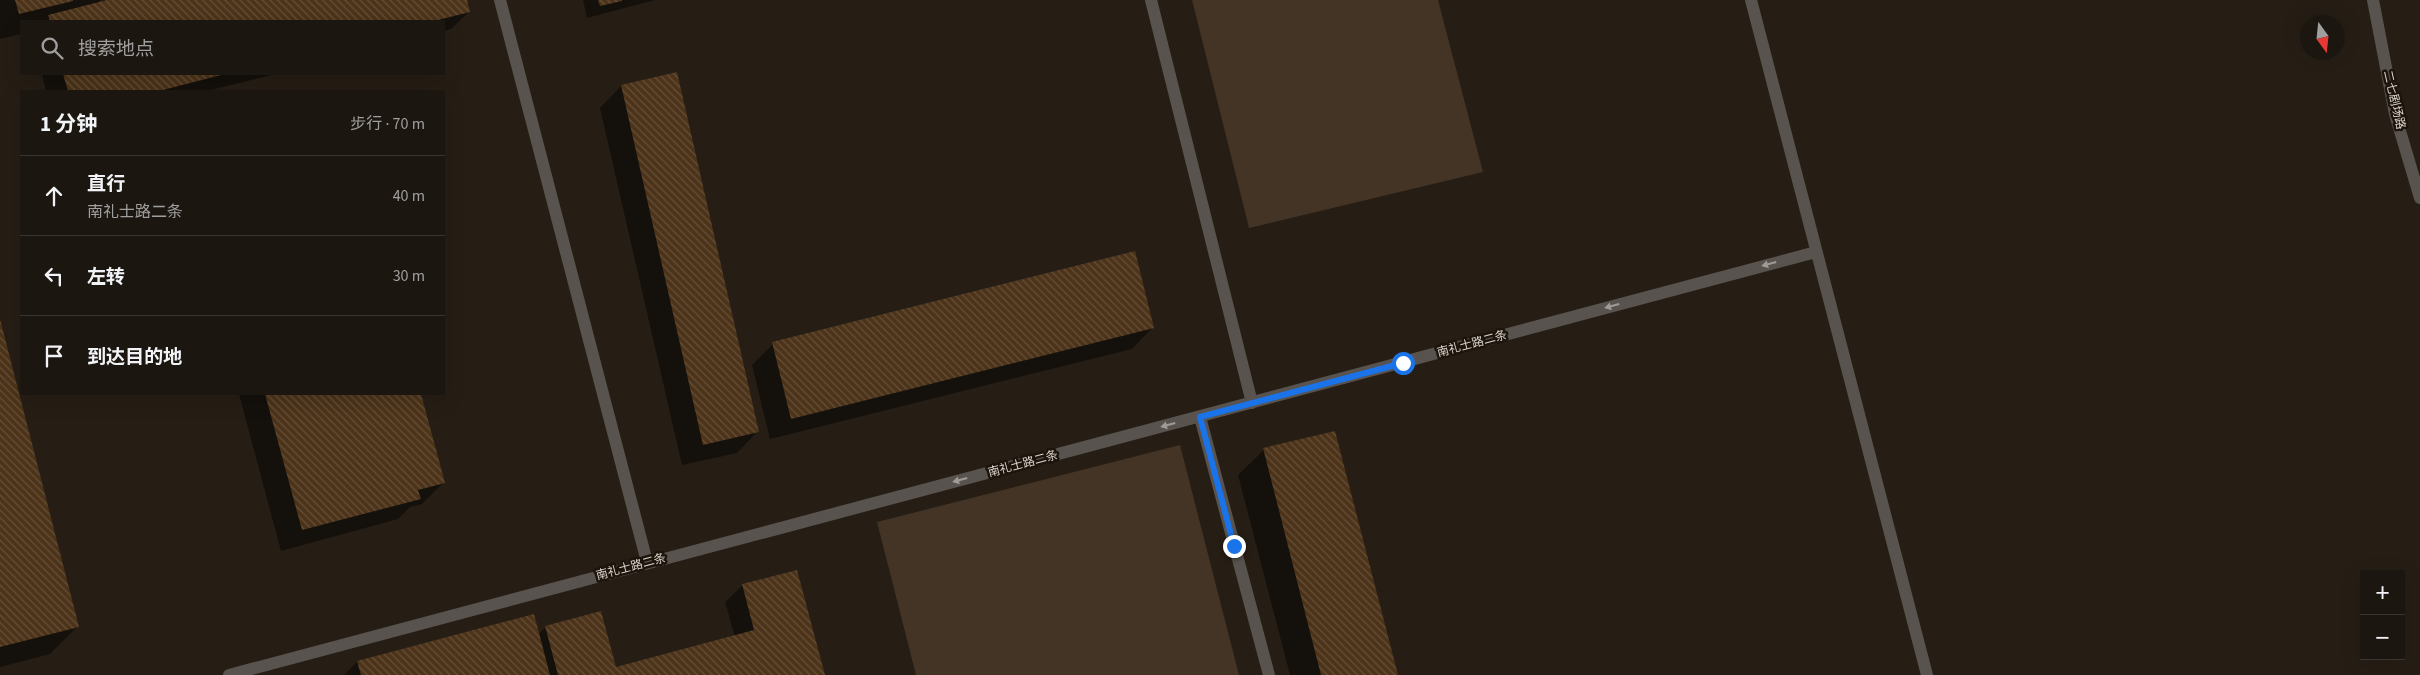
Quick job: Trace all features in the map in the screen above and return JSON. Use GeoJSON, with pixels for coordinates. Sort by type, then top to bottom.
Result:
{"type":"FeatureCollection","features":[{"type":"Feature","properties":{"kind":"street"},"geometry":{"type":"LineString","coordinates":[[500,0],[647,562]]}},
{"type":"Feature","properties":{"kind":"street"},"geometry":{"type":"LineString","coordinates":[[1151,0],[1252,403]]}},
{"type":"Feature","properties":{"kind":"street"},"geometry":{"type":"LineString","coordinates":[[1751,0],[1927,675]]}},
{"type":"Feature","properties":{"kind":"street","name":"二七剧场路"},"geometry":{"type":"LineString","coordinates":[[2374,0],[2395,114],[2420,198]]}},
{"type":"Feature","properties":{"kind":"street","name":"南礼士路二条"},"geometry":{"type":"LineString","coordinates":[[229,675],[270,670],[647,562],[1200,417],[1816,252]]}},
{"type":"Feature","properties":{"kind":"street"},"geometry":{"type":"LineString","coordinates":[[1200,417],[1268,675]]}},
{"type":"Feature","properties":{"kind":"shaded area"},"geometry":{"type":"Polygon","coordinates":[[[1192,0],[1438,0],[1483,172],[1249,228],[1192,0]]]}},
{"type":"Feature","properties":{"kind":"shaded area"},"geometry":{"type":"Polygon","coordinates":[[[1180,445],[1239,675],[916,675],[877,522],[1180,445]]]}},
{"type":"Feature","properties":{"kind":"building"},"geometry":{"type":"Polygon","coordinates":[[[15,0],[73,0],[73,1],[19,14],[15,0]]]}},
{"type":"Feature","properties":{"kind":"building"},"geometry":{"type":"Polygon","coordinates":[[[107,0],[467,0],[470,12],[438,20],[50,20],[48,15],[107,0]]]}},
{"type":"Feature","properties":{"kind":"building"},"geometry":{"type":"Polygon","coordinates":[[[598,0],[622,0],[622,1],[600,6],[598,0]]]}},
{"type":"Feature","properties":{"kind":"building"},"geometry":{"type":"Polygon","coordinates":[[[677,72],[759,432],[703,445],[621,85],[677,72]]]}},
{"type":"Feature","properties":{"kind":"building"},"geometry":{"type":"Polygon","coordinates":[[[63,75],[221,75],[163,90],[68,90],[63,75]]]}},
{"type":"Feature","properties":{"kind":"building"},"geometry":{"type":"Polygon","coordinates":[[[1135,251],[1154,328],[791,419],[772,342],[1135,251]]]}},
{"type":"Feature","properties":{"kind":"building"},"geometry":{"type":"Polygon","coordinates":[[[0,319],[79,627],[0,647],[0,319]]]}},
{"type":"Feature","properties":{"kind":"building"},"geometry":{"type":"Polygon","coordinates":[[[265,395],[421,395],[445,483],[418,490],[421,499],[302,530],[265,395]]]}},
{"type":"Feature","properties":{"kind":"building"},"geometry":{"type":"Polygon","coordinates":[[[1335,431],[1398,675],[1321,675],[1263,448],[1335,431]]]}},
{"type":"Feature","properties":{"kind":"building"},"geometry":{"type":"Polygon","coordinates":[[[797,570],[825,675],[558,675],[545,626],[601,611],[616,667],[754,630],[742,584],[797,570]]]}},
{"type":"Feature","properties":{"kind":"building"},"geometry":{"type":"Polygon","coordinates":[[[534,614],[550,675],[361,675],[357,661],[534,614]]]}},
{"type":"Feature","properties":{"kind":"route"},"geometry":{"type":"LineString","coordinates":[[1234,546],[1200,417],[1403,363]]}}]}
